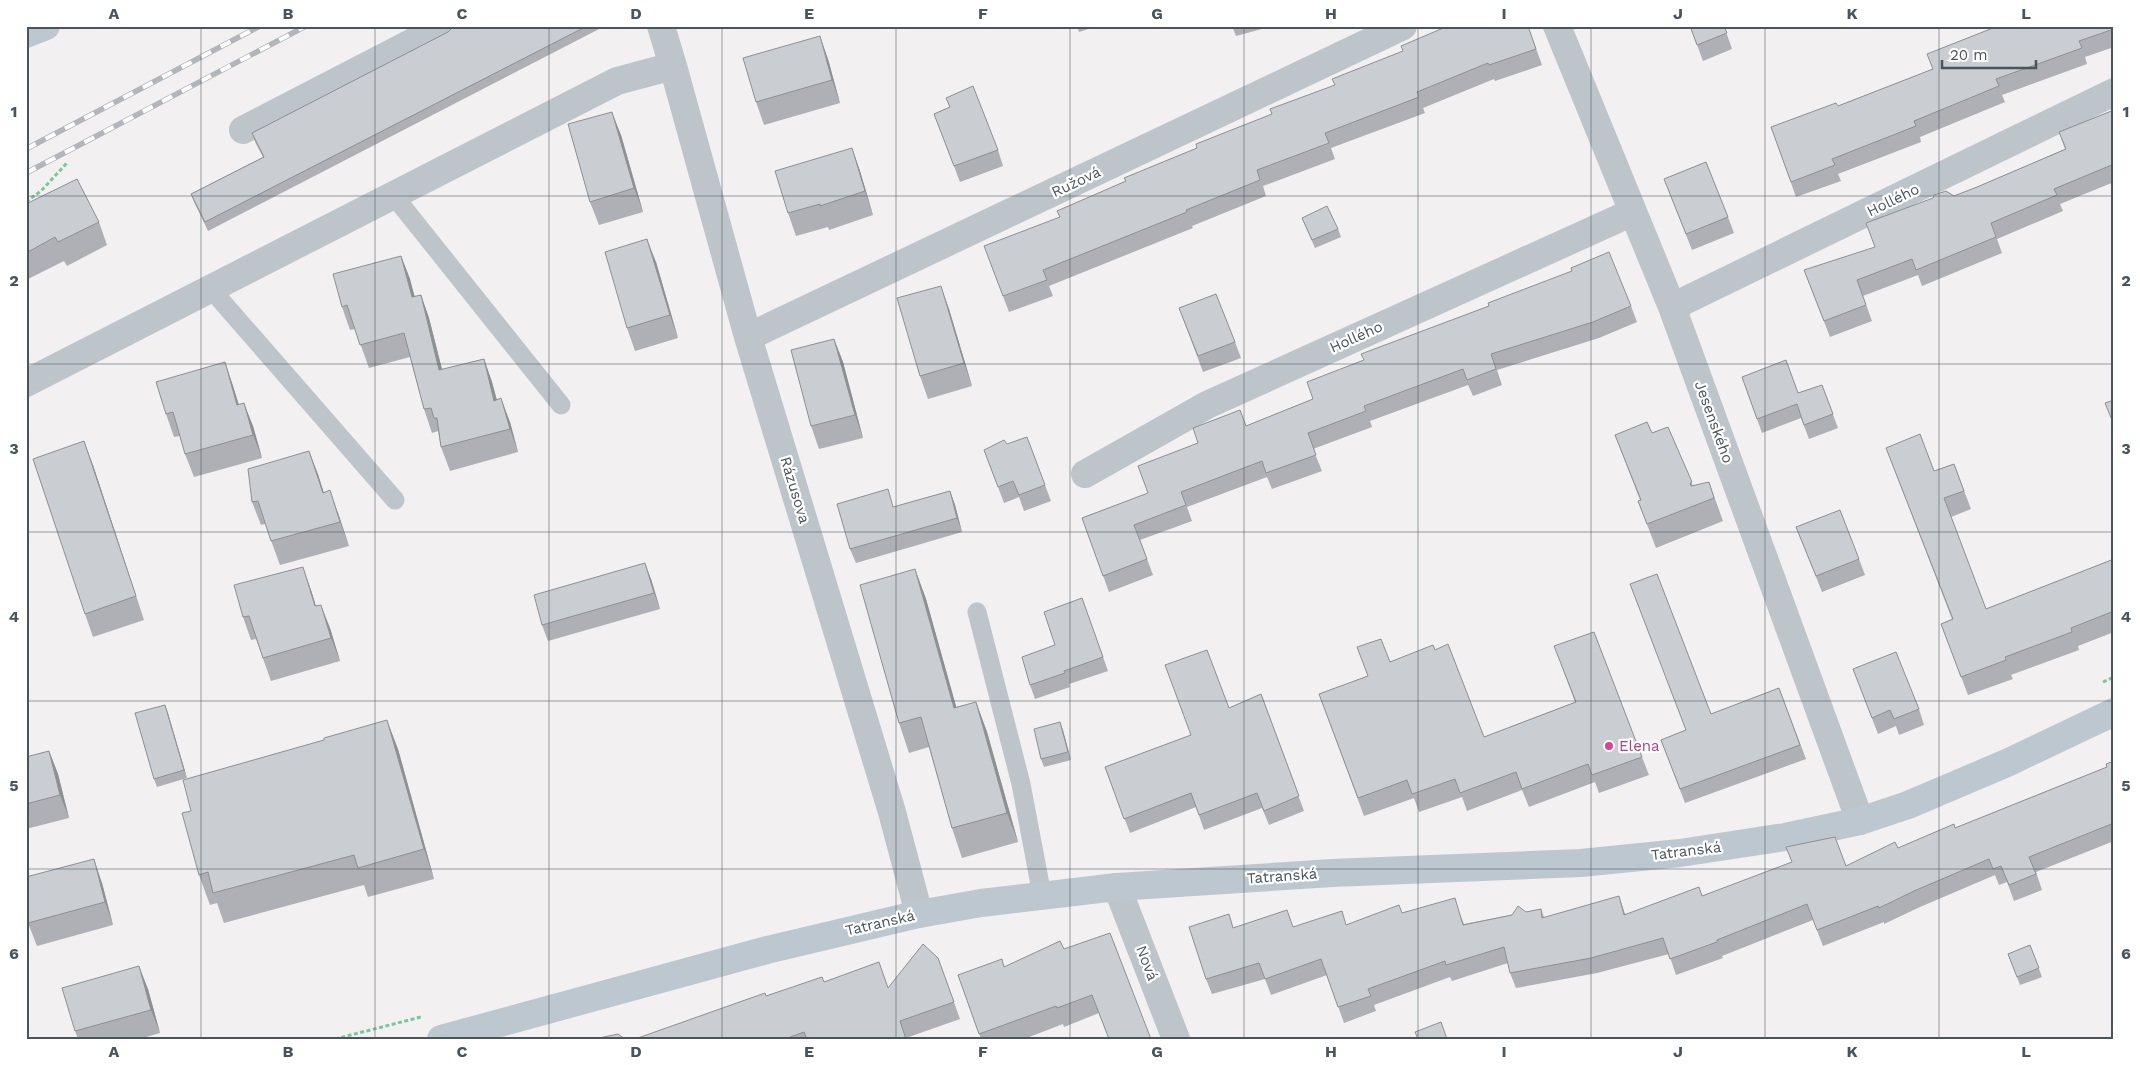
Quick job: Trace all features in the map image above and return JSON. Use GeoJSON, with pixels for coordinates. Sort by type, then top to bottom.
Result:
{"type":"FeatureCollection","features":[{"type":"Feature","properties":{"kind":"main road"},"geometry":{"type":"LineString","coordinates":[[26,34],[46,26]]}},
{"type":"Feature","properties":{"kind":"main road","name":"Tatranská"},"geometry":{"type":"LineString","coordinates":[[441,1039],[767,950],[919,914],[1042,895],[1117,887],[1332,873],[1581,862],[1680,853],[1785,837],[1860,821],[1908,804],[1993,769],[2114,712]]}},
{"type":"Feature","properties":{"kind":"street"},"geometry":{"type":"LineString","coordinates":[[243,130],[444,26]]}},
{"type":"Feature","properties":{"kind":"street","name":"Rázusova"},"geometry":{"type":"LineString","coordinates":[[661,26],[748,337],[892,812],[919,914]]}},
{"type":"Feature","properties":{"kind":"street","name":"Ružová"},"geometry":{"type":"LineString","coordinates":[[748,337],[1403,26]]}},
{"type":"Feature","properties":{"kind":"street","name":"Jesenského"},"geometry":{"type":"LineString","coordinates":[[1557,26],[1672,307],[1860,821]]}},
{"type":"Feature","properties":{"kind":"street"},"geometry":{"type":"LineString","coordinates":[[26,384],[617,81],[673,66]]}},
{"type":"Feature","properties":{"kind":"street","name":"Hollého"},"geometry":{"type":"LineString","coordinates":[[1672,307],[2114,92]]}},
{"type":"Feature","properties":{"kind":"street","name":"Hollého"},"geometry":{"type":"LineString","coordinates":[[1085,474],[1207,405],[1633,212]]}},
{"type":"Feature","properties":{"kind":"street","name":"Nová"},"geometry":{"type":"LineString","coordinates":[[1117,887],[1176,1039]]}},
{"type":"Feature","properties":{"kind":"lane"},"geometry":{"type":"LineString","coordinates":[[394,196],[561,404]]}},
{"type":"Feature","properties":{"kind":"lane"},"geometry":{"type":"LineString","coordinates":[[211,289],[395,500]]}},
{"type":"Feature","properties":{"kind":"lane"},"geometry":{"type":"LineString","coordinates":[[977,612],[1021,784],[1042,895]]}},
{"type":"Feature","properties":{"kind":"path"},"geometry":{"type":"LineString","coordinates":[[26,202],[41,192],[67,163]]}},
{"type":"Feature","properties":{"kind":"building"},"geometry":{"type":"Polygon","coordinates":[[[454,26],[587,26],[205,222],[191,194],[264,157],[252,133],[448,32],[454,26]]]}},
{"type":"Feature","properties":{"kind":"building"},"geometry":{"type":"Polygon","coordinates":[[[1448,26],[1528,26],[1536,49],[1489,65],[1488,63],[1417,92],[1419,97],[1325,133],[1329,143],[1257,170],[1260,180],[1186,210],[1187,212],[1043,270],[1047,280],[1003,296],[984,246],[1060,217],[1057,211],[1126,181],[1124,178],[1197,148],[1196,144],[1272,114],[1270,109],[1335,85],[1332,79],[1403,51],[1401,46],[1448,26]]]}},
{"type":"Feature","properties":{"kind":"building"},"geometry":{"type":"Polygon","coordinates":[[[1690,26],[1724,26],[1727,33],[1697,45],[1690,26]]]}},
{"type":"Feature","properties":{"kind":"building"},"geometry":{"type":"Polygon","coordinates":[[[1998,26],[2114,26],[2114,29],[2079,41],[2082,48],[1996,79],[1999,86],[1914,121],[1916,126],[1832,159],[1835,165],[1791,182],[1771,127],[1836,103],[1838,106],[1933,69],[1927,54],[1998,26]]]}},
{"type":"Feature","properties":{"kind":"building"},"geometry":{"type":"Polygon","coordinates":[[[820,36],[832,80],[756,102],[743,58],[820,36]]]}},
{"type":"Feature","properties":{"kind":"building"},"geometry":{"type":"Polygon","coordinates":[[[973,86],[998,150],[954,166],[934,114],[950,107],[946,98],[973,86]]]}},
{"type":"Feature","properties":{"kind":"building"},"geometry":{"type":"Polygon","coordinates":[[[2114,110],[2114,164],[2054,189],[2057,195],[1991,223],[1996,237],[1916,270],[1912,259],[1857,280],[1866,305],[1824,321],[1804,270],[1875,247],[1866,223],[1933,198],[1934,195],[1946,191],[1954,196],[2066,149],[2059,132],[2114,110]]]}},
{"type":"Feature","properties":{"kind":"building"},"geometry":{"type":"Polygon","coordinates":[[[612,112],[634,188],[590,202],[568,124],[612,112]]]}},
{"type":"Feature","properties":{"kind":"building"},"geometry":{"type":"Polygon","coordinates":[[[852,148],[865,191],[820,206],[820,204],[788,213],[775,171],[852,148]]]}},
{"type":"Feature","properties":{"kind":"building"},"geometry":{"type":"Polygon","coordinates":[[[1706,162],[1728,217],[1686,234],[1664,179],[1706,162]]]}},
{"type":"Feature","properties":{"kind":"building"},"geometry":{"type":"Polygon","coordinates":[[[77,179],[99,222],[58,242],[55,237],[26,253],[26,204],[77,179]]]}},
{"type":"Feature","properties":{"kind":"building"},"geometry":{"type":"Polygon","coordinates":[[[1327,206],[1338,229],[1312,240],[1302,218],[1327,206]]]}},
{"type":"Feature","properties":{"kind":"building"},"geometry":{"type":"Polygon","coordinates":[[[647,239],[670,315],[627,328],[605,252],[647,239]]]}},
{"type":"Feature","properties":{"kind":"building"},"geometry":{"type":"Polygon","coordinates":[[[1609,252],[1631,306],[1593,322],[1491,354],[1496,369],[1467,380],[1463,369],[1364,406],[1366,411],[1308,433],[1316,455],[1266,473],[1262,461],[1181,492],[1186,505],[1134,525],[1147,559],[1103,576],[1082,518],[1148,493],[1138,466],[1198,443],[1193,428],[1240,410],[1246,426],[1313,399],[1307,382],[1364,360],[1361,354],[1489,306],[1488,303],[1572,271],[1571,268],[1609,252]]]}},
{"type":"Feature","properties":{"kind":"building"},"geometry":{"type":"Polygon","coordinates":[[[401,256],[412,297],[421,295],[439,370],[484,359],[494,401],[501,398],[510,429],[441,447],[437,418],[434,418],[431,408],[424,409],[404,333],[360,345],[347,305],[342,307],[333,274],[401,256]]]}},
{"type":"Feature","properties":{"kind":"building"},"geometry":{"type":"Polygon","coordinates":[[[941,286],[964,363],[920,376],[897,298],[941,286]]]}},
{"type":"Feature","properties":{"kind":"building"},"geometry":{"type":"Polygon","coordinates":[[[1216,294],[1235,342],[1198,356],[1179,308],[1216,294]]]}},
{"type":"Feature","properties":{"kind":"building"},"geometry":{"type":"Polygon","coordinates":[[[834,339],[855,415],[811,426],[791,350],[834,339]]]}},
{"type":"Feature","properties":{"kind":"building"},"geometry":{"type":"Polygon","coordinates":[[[1786,360],[1798,393],[1822,385],[1833,414],[1804,425],[1797,404],[1757,419],[1742,377],[1786,360]]]}},
{"type":"Feature","properties":{"kind":"building"},"geometry":{"type":"Polygon","coordinates":[[[225,362],[237,405],[244,403],[253,435],[185,454],[173,412],[166,414],[156,382],[225,362]]]}},
{"type":"Feature","properties":{"kind":"building"},"geometry":{"type":"Polygon","coordinates":[[[2114,400],[2114,425],[2105,403],[2114,400]]]}},
{"type":"Feature","properties":{"kind":"building"},"geometry":{"type":"Polygon","coordinates":[[[1647,422],[1652,433],[1668,427],[1692,482],[1690,483],[1691,486],[1709,482],[1714,498],[1647,524],[1638,501],[1641,500],[1615,435],[1647,422]]]}},
{"type":"Feature","properties":{"kind":"building"},"geometry":{"type":"Polygon","coordinates":[[[1920,434],[1934,471],[1954,464],[1964,491],[1944,498],[1986,609],[2114,559],[2114,611],[2071,628],[2072,632],[2005,657],[2006,660],[1961,677],[1941,624],[1953,619],[1886,448],[1920,434]]]}},
{"type":"Feature","properties":{"kind":"building"},"geometry":{"type":"Polygon","coordinates":[[[1027,437],[1045,485],[1019,495],[1013,481],[998,487],[984,450],[1004,440],[1007,444],[1027,437]]]}},
{"type":"Feature","properties":{"kind":"building"},"geometry":{"type":"Polygon","coordinates":[[[84,441],[136,596],[85,614],[33,459],[84,441]]]}},
{"type":"Feature","properties":{"kind":"building"},"geometry":{"type":"Polygon","coordinates":[[[309,451],[323,493],[330,490],[340,522],[271,541],[258,501],[252,502],[248,469],[309,451]]]}},
{"type":"Feature","properties":{"kind":"building"},"geometry":{"type":"Polygon","coordinates":[[[888,489],[893,507],[950,491],[957,518],[850,549],[837,504],[888,489]]]}},
{"type":"Feature","properties":{"kind":"building"},"geometry":{"type":"Polygon","coordinates":[[[1840,510],[1859,559],[1816,576],[1796,527],[1840,510]]]}},
{"type":"Feature","properties":{"kind":"building"},"geometry":{"type":"Polygon","coordinates":[[[645,563],[654,593],[542,625],[534,595],[645,563]]]}},
{"type":"Feature","properties":{"kind":"building"},"geometry":{"type":"Polygon","coordinates":[[[303,567],[315,606],[321,605],[331,638],[263,658],[249,616],[243,617],[234,585],[303,567]]]}},
{"type":"Feature","properties":{"kind":"building"},"geometry":{"type":"Polygon","coordinates":[[[915,569],[954,708],[976,702],[1007,813],[952,828],[921,717],[899,723],[860,585],[915,569]]]}},
{"type":"Feature","properties":{"kind":"building"},"geometry":{"type":"Polygon","coordinates":[[[1657,574],[1711,714],[1779,688],[1800,745],[1680,789],[1661,740],[1686,730],[1630,584],[1657,574]]]}},
{"type":"Feature","properties":{"kind":"building"},"geometry":{"type":"Polygon","coordinates":[[[1082,598],[1103,657],[1030,685],[1022,657],[1055,645],[1044,612],[1082,598]]]}},
{"type":"Feature","properties":{"kind":"building"},"geometry":{"type":"Polygon","coordinates":[[[1594,632],[1642,757],[1592,775],[1588,764],[1522,789],[1516,772],[1460,793],[1455,779],[1412,794],[1407,780],[1358,798],[1319,694],[1368,676],[1357,647],[1381,639],[1390,662],[1433,645],[1435,650],[1448,644],[1484,737],[1576,702],[1554,646],[1594,632]]]}},
{"type":"Feature","properties":{"kind":"building"},"geometry":{"type":"Polygon","coordinates":[[[1207,650],[1229,708],[1261,694],[1299,796],[1264,811],[1257,793],[1199,815],[1191,793],[1124,819],[1105,767],[1191,735],[1165,665],[1207,650]]]}},
{"type":"Feature","properties":{"kind":"building"},"geometry":{"type":"Polygon","coordinates":[[[1896,652],[1919,709],[1894,719],[1890,710],[1872,718],[1853,669],[1896,652]]]}},
{"type":"Feature","properties":{"kind":"building"},"geometry":{"type":"Polygon","coordinates":[[[165,705],[184,770],[154,779],[135,713],[165,705]]]}},
{"type":"Feature","properties":{"kind":"building"},"geometry":{"type":"Polygon","coordinates":[[[387,720],[424,849],[358,868],[354,855],[213,893],[208,872],[199,875],[182,813],[191,811],[183,780],[387,720]]]}},
{"type":"Feature","properties":{"kind":"building"},"geometry":{"type":"Polygon","coordinates":[[[1060,722],[1068,752],[1041,759],[1034,729],[1060,722]]]}},
{"type":"Feature","properties":{"kind":"building"},"geometry":{"type":"Polygon","coordinates":[[[49,751],[60,795],[26,804],[26,757],[49,751]]]}},
{"type":"Feature","properties":{"kind":"building"},"geometry":{"type":"Polygon","coordinates":[[[2114,761],[2114,823],[2029,857],[2036,874],[2009,885],[2001,866],[1993,869],[1989,859],[1879,908],[1878,906],[1817,930],[1807,904],[1717,940],[1717,942],[1670,959],[1663,938],[1591,958],[1510,973],[1504,947],[1446,965],[1445,961],[1368,989],[1371,996],[1338,1007],[1321,959],[1265,979],[1259,963],[1206,979],[1189,927],[1229,914],[1233,928],[1287,910],[1293,927],[1342,911],[1346,925],[1399,905],[1402,913],[1455,898],[1463,925],[1512,915],[1518,906],[1526,912],[1541,909],[1542,918],[1619,896],[1624,915],[1699,887],[1702,896],[1792,862],[1786,847],[1835,837],[1846,866],[1895,842],[1898,848],[1954,824],[1955,828],[2107,767],[2106,764],[2114,761]]]}},
{"type":"Feature","properties":{"kind":"building"},"geometry":{"type":"Polygon","coordinates":[[[94,859],[105,902],[28,923],[26,915],[26,877],[94,859]]]}},
{"type":"Feature","properties":{"kind":"building"},"geometry":{"type":"Polygon","coordinates":[[[1110,933],[1151,1039],[1109,1039],[1092,995],[979,1034],[958,975],[1002,959],[1004,967],[1060,941],[1064,949],[1110,933]]]}},
{"type":"Feature","properties":{"kind":"building"},"geometry":{"type":"Polygon","coordinates":[[[923,944],[938,958],[954,1002],[900,1021],[906,1039],[807,1039],[804,1032],[785,1039],[635,1039],[765,993],[766,996],[822,977],[824,982],[879,962],[888,988],[923,944]]]}},
{"type":"Feature","properties":{"kind":"building"},"geometry":{"type":"Polygon","coordinates":[[[2030,945],[2039,968],[2017,977],[2008,954],[2030,945]]]}},
{"type":"Feature","properties":{"kind":"building"},"geometry":{"type":"Polygon","coordinates":[[[139,966],[151,1010],[75,1031],[62,988],[139,966]]]}},
{"type":"Feature","properties":{"kind":"building"},"geometry":{"type":"Polygon","coordinates":[[[1441,1022],[1447,1039],[1418,1039],[1415,1032],[1441,1022]]]}},
{"type":"Feature","properties":{"kind":"building"},"geometry":{"type":"Polygon","coordinates":[[[618,1034],[625,1039],[594,1039],[618,1034]]]}},
{"type":"Feature","properties":{"kind":"railway"},"geometry":{"type":"LineString","coordinates":[[26,149],[260,26]]}},
{"type":"Feature","properties":{"kind":"railway"},"geometry":{"type":"LineString","coordinates":[[26,173],[306,26]]}},
{"type":"Feature","properties":{"kind":"place","name":"Elena"},"geometry":{"type":"Point","coordinates":[1609,746]}}]}
